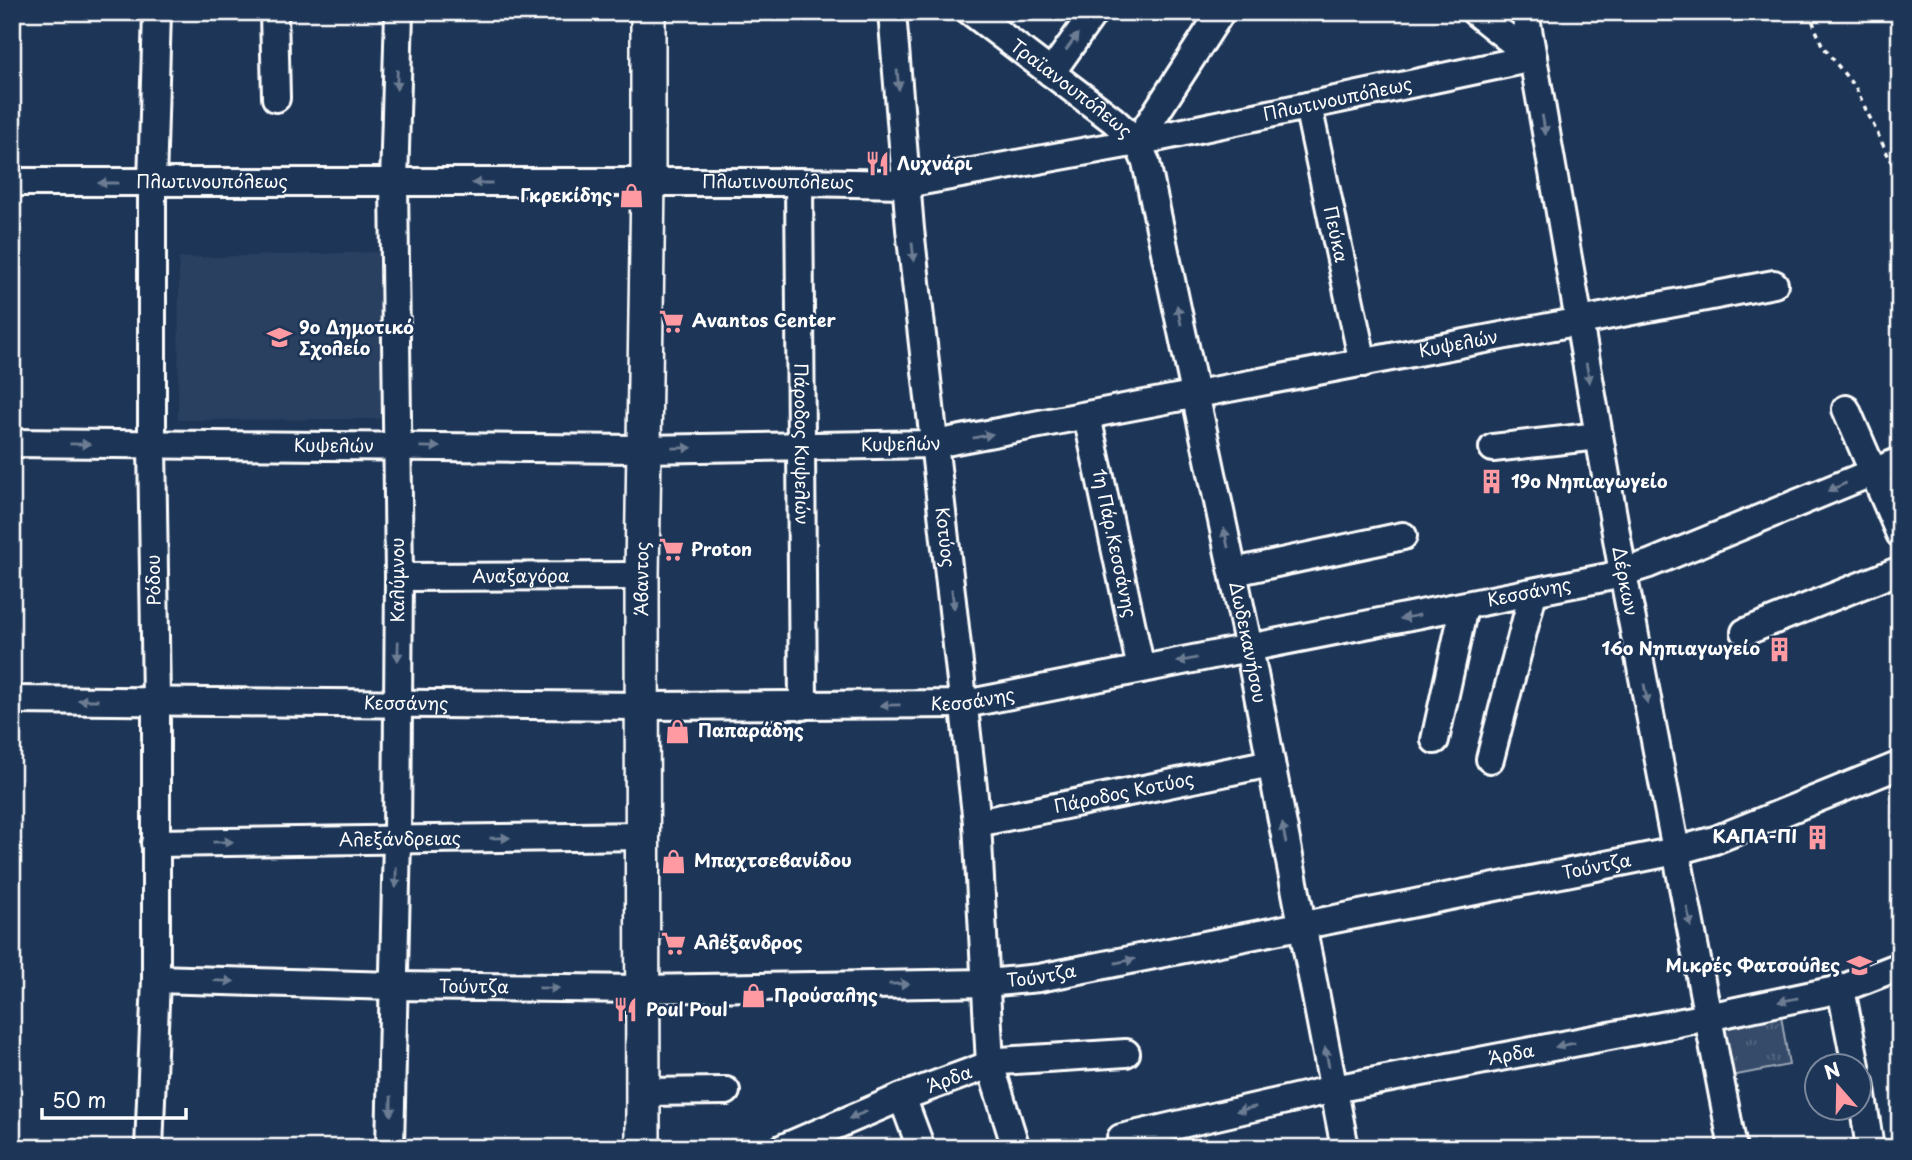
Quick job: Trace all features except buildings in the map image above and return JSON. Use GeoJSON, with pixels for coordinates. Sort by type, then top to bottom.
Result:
{"type":"FeatureCollection","features":[{"type":"Feature","properties":{"kind":"main road","name":"Άβαντος"},"geometry":{"type":"LineString","coordinates":[[643,1148],[642,576],[648,12]]}},
{"type":"Feature","properties":{"kind":"street","name":"Ρόδου"},"geometry":{"type":"LineString","coordinates":[[149,1148],[156,979],[152,183],[158,12]]}},
{"type":"Feature","properties":{"kind":"street"},"geometry":{"type":"LineString","coordinates":[[274,12],[276,98]]}},
{"type":"Feature","properties":{"kind":"street","name":"Καλύμνου"},"geometry":{"type":"LineString","coordinates":[[390,1148],[397,839],[399,577],[394,183],[399,12]]}},
{"type":"Feature","properties":{"kind":"street","name":"Κοτύος"},"geometry":{"type":"LineString","coordinates":[[892,12],[906,184],[977,823],[990,1063],[1016,1148]]}},
{"type":"Feature","properties":{"kind":"street","name":"Τραϊανουπόλεως"},"geometry":{"type":"LineString","coordinates":[[971,12],[1113,120],[1137,142]]}},
{"type":"Feature","properties":{"kind":"street"},"geometry":{"type":"LineString","coordinates":[[1051,72],[1094,12]]}},
{"type":"Feature","properties":{"kind":"street"},"geometry":{"type":"LineString","coordinates":[[1137,142],[1221,12]]}},
{"type":"Feature","properties":{"kind":"street"},"geometry":{"type":"LineString","coordinates":[[1475,12],[1532,58]]}},
{"type":"Feature","properties":{"kind":"street","name":"Δέρκων"},"geometry":{"type":"LineString","coordinates":[[1525,12],[1623,573],[1733,1148]]}},
{"type":"Feature","properties":{"kind":"street","name":"Πλωτινουπόλεως"},"geometry":{"type":"LineString","coordinates":[[12,183],[799,181],[906,184],[1137,142],[1532,58]]}},
{"type":"Feature","properties":{"kind":"street","name":"Πεύκα"},"geometry":{"type":"LineString","coordinates":[[1308,106],[1363,363]]}},
{"type":"Feature","properties":{"kind":"street","name":"Δωδεκανήσου"},"geometry":{"type":"LineString","coordinates":[[1137,142],[1146,162],[1250,648],[1345,1148]]}},
{"type":"Feature","properties":{"kind":"street","name":"Πάροδος Κυψελών"},"geometry":{"type":"LineString","coordinates":[[799,181],[803,706]]}},
{"type":"Feature","properties":{"kind":"street","name":"Κυψελών"},"geometry":{"type":"LineString","coordinates":[[12,443],[643,449],[935,444],[1774,284]]}},
{"type":"Feature","properties":{"kind":"street"},"geometry":{"type":"LineString","coordinates":[[1846,409],[1900,534]]}},
{"type":"Feature","properties":{"kind":"street","name":"1η Πάρ.Κεσσάνης"},"geometry":{"type":"LineString","coordinates":[[1087,416],[1141,669]]}},
{"type":"Feature","properties":{"kind":"street"},"geometry":{"type":"LineString","coordinates":[[1493,448],[1599,436]]}},
{"type":"Feature","properties":{"kind":"street","name":"Κεσσάνης"},"geometry":{"type":"LineString","coordinates":[[12,700],[643,706],[965,704],[1464,607],[1623,573],[1900,461]]}},
{"type":"Feature","properties":{"kind":"street"},"geometry":{"type":"LineString","coordinates":[[1234,572],[1403,536]]}},
{"type":"Feature","properties":{"kind":"street"},"geometry":{"type":"LineString","coordinates":[[1745,632],[1900,570]]}},
{"type":"Feature","properties":{"kind":"street","name":"Αναξαγόρα"},"geometry":{"type":"LineString","coordinates":[[399,577],[642,576]]}},
{"type":"Feature","properties":{"kind":"street"},"geometry":{"type":"LineString","coordinates":[[1490,759],[1534,593]]}},
{"type":"Feature","properties":{"kind":"street"},"geometry":{"type":"LineString","coordinates":[[1435,740],[1464,607]]}},
{"type":"Feature","properties":{"kind":"street","name":"Πάροδος Κοτύος"},"geometry":{"type":"LineString","coordinates":[[977,823],[1271,764]]}},
{"type":"Feature","properties":{"kind":"street","name":"Τούντζα"},"geometry":{"type":"LineString","coordinates":[[156,979],[394,986],[643,989],[987,983],[1039,978],[1676,851],[1715,840],[1900,765]]}},
{"type":"Feature","properties":{"kind":"street","name":"Αλεξάνδρειας"},"geometry":{"type":"LineString","coordinates":[[155,843],[643,836]]}},
{"type":"Feature","properties":{"kind":"street","name":"Άρδα"},"geometry":{"type":"LineString","coordinates":[[1121,1138],[1334,1089],[1841,989],[1900,966]]}},
{"type":"Feature","properties":{"kind":"street"},"geometry":{"type":"LineString","coordinates":[[1841,989],[1853,1052]]}},
{"type":"Feature","properties":{"kind":"street","name":"Άρδα"},"geometry":{"type":"LineString","coordinates":[[783,1148],[829,1138],[902,1097],[990,1063],[1013,1059],[1126,1053]]}},
{"type":"Feature","properties":{"kind":"street"},"geometry":{"type":"LineString","coordinates":[[643,1092],[726,1091]]}},
{"type":"Feature","properties":{"kind":"street"},"geometry":{"type":"LineString","coordinates":[[902,1097],[920,1148]]}},
{"type":"Feature","properties":{"kind":"street"},"geometry":{"type":"LineString","coordinates":[[1866,1122],[1870,1148]]}},
{"type":"Feature","properties":{"kind":"path"},"geometry":{"type":"LineString","coordinates":[[1809,12],[1822,45],[1856,89],[1900,180]]}},
{"type":"Feature","properties":{"kind":"shaded area","name":"9ο Δημοτικό Σχολείο"},"geometry":{"type":"Polygon","coordinates":[[[379,252],[381,419],[178,420],[179,258],[379,252]]]}},
{"type":"Feature","properties":{"kind":"green space"},"geometry":{"type":"Polygon","coordinates":[[[1780,1009],[1789,1065],[1731,1076],[1720,1021],[1780,1009]]]}},
{"type":"Feature","properties":{"kind":"place","name":"Λυχνάρι"},"geometry":{"type":"Point","coordinates":[877,164]}},
{"type":"Feature","properties":{"kind":"place","name":"Γκρεκίδης"},"geometry":{"type":"Point","coordinates":[632,196]}},
{"type":"Feature","properties":{"kind":"place","name":"Avantos Center"},"geometry":{"type":"Point","coordinates":[672,321]}},
{"type":"Feature","properties":{"kind":"place","name":"9ο Δημοτικό Σχολείο"},"geometry":{"type":"Point","coordinates":[279,338]}},
{"type":"Feature","properties":{"kind":"place","name":"19ο Νηπιαγωγείο"},"geometry":{"type":"Point","coordinates":[1491,482]}},
{"type":"Feature","properties":{"kind":"place","name":"Proton"},"geometry":{"type":"Point","coordinates":[671,550]}},
{"type":"Feature","properties":{"kind":"place","name":"16ο Νηπιαγωγείο"},"geometry":{"type":"Point","coordinates":[1780,649]}},
{"type":"Feature","properties":{"kind":"place","name":"Παπαράδης"},"geometry":{"type":"Point","coordinates":[678,731]}},
{"type":"Feature","properties":{"kind":"place","name":"ΚΑΠΑ-ΠΙ"},"geometry":{"type":"Point","coordinates":[1817,837]}},
{"type":"Feature","properties":{"kind":"place","name":"Μπαχτσεβανίδου"},"geometry":{"type":"Point","coordinates":[674,861]}},
{"type":"Feature","properties":{"kind":"place","name":"Αλέξανδρος"},"geometry":{"type":"Point","coordinates":[674,943]}},
{"type":"Feature","properties":{"kind":"place","name":"Μικρές Φατσούλες"},"geometry":{"type":"Point","coordinates":[1860,966]}},
{"type":"Feature","properties":{"kind":"place","name":"Προύσαλης"},"geometry":{"type":"Point","coordinates":[754,996]}},
{"type":"Feature","properties":{"kind":"place","name":"Poul Poul"},"geometry":{"type":"Point","coordinates":[626,1010]}}]}
